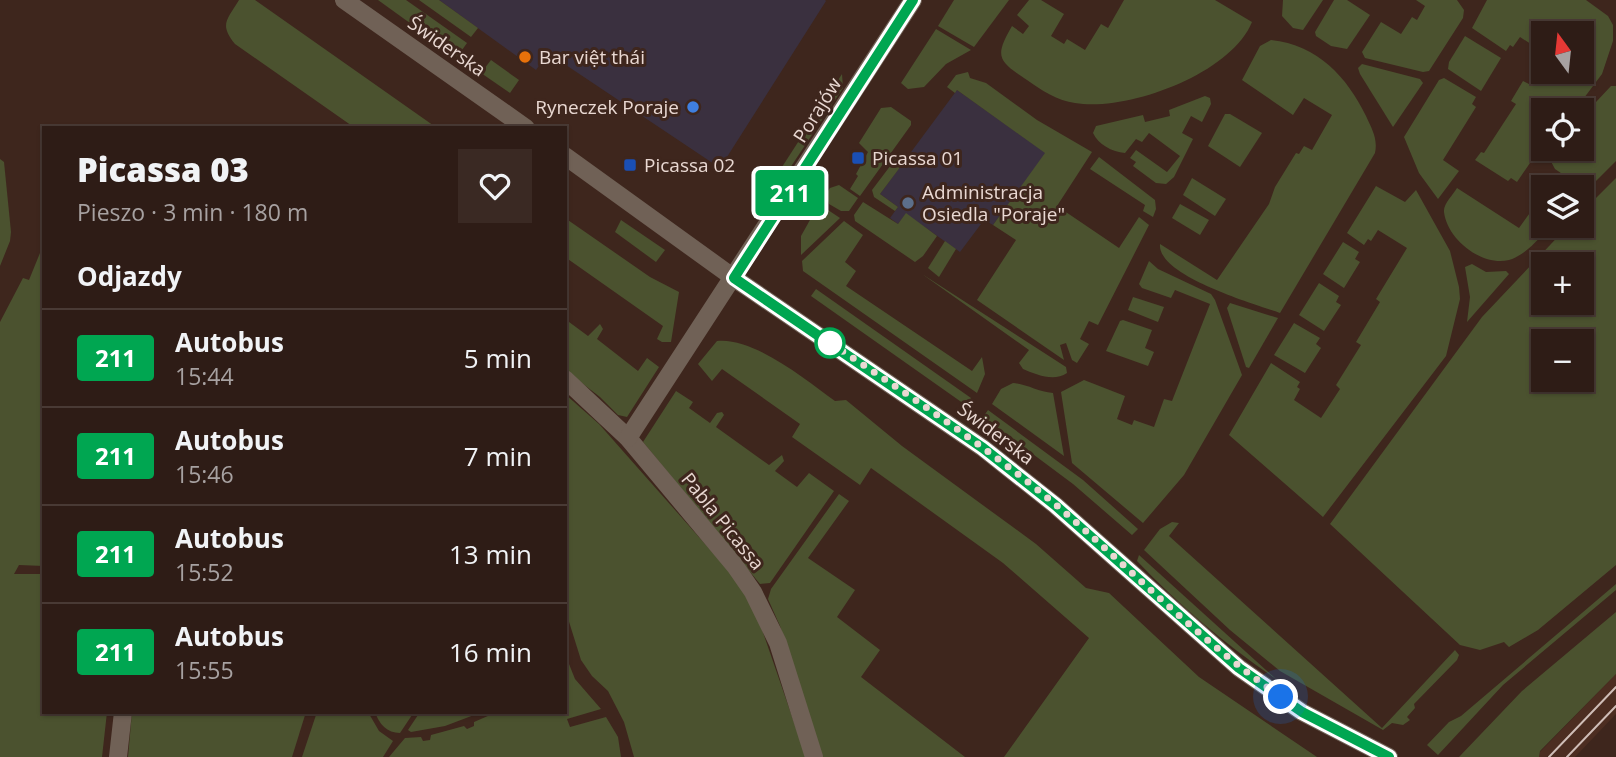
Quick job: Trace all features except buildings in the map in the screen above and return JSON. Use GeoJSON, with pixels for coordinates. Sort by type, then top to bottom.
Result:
{"type":"FeatureCollection","features":[{"type":"Feature","properties":{"kind":"street","name":"Świderska"},"geometry":{"type":"LineString","coordinates":[[344,0],[523,126]]}},
{"type":"Feature","properties":{"kind":"street","name":"Porajów"},"geometry":{"type":"LineString","coordinates":[[734,278],[913,0]]}},
{"type":"Feature","properties":{"kind":"street","name":"Świderska"},"geometry":{"type":"LineString","coordinates":[[567,157],[734,278],[983,448],[1055,505],[1239,668],[1302,712],[1389,757]]}},
{"type":"Feature","properties":{"kind":"street"},"geometry":{"type":"LineString","coordinates":[[628,438],[734,278]]}},
{"type":"Feature","properties":{"kind":"street","name":"Pabla Picassa"},"geometry":{"type":"LineString","coordinates":[[567,381],[628,438],[736,566],[778,643],[814,757]]}},
{"type":"Feature","properties":{"kind":"street"},"geometry":{"type":"LineString","coordinates":[[118,757],[123,714]]}},
{"type":"Feature","properties":{"kind":"shaded area","name":"Ryneczek Poraje"},"geometry":{"type":"Polygon","coordinates":[[[439,0],[826,1],[720,168],[548,53],[536,70],[439,0]]]}},
{"type":"Feature","properties":{"kind":"shaded area"},"geometry":{"type":"Polygon","coordinates":[[[957,90],[1046,153],[993,225],[984,220],[960,252],[906,214],[898,224],[890,218],[898,207],[880,194],[957,90]]]}},
{"type":"Feature","properties":{"kind":"shaded area"},"geometry":{"type":"Polygon","coordinates":[[[1616,674],[1616,714],[1575,757],[1539,757],[1540,752],[1616,674]]]}},
{"type":"Feature","properties":{"kind":"green space"},"geometry":{"type":"Polygon","coordinates":[[[239,0],[255,0],[434,126],[352,126],[235,44],[227,32],[228,17],[239,0]]]}},
{"type":"Feature","properties":{"kind":"green space"},"geometry":{"type":"Polygon","coordinates":[[[378,0],[406,0],[467,43],[457,57],[378,0]]]}},
{"type":"Feature","properties":{"kind":"green space"},"geometry":{"type":"Polygon","coordinates":[[[419,0],[439,0],[478,28],[471,37],[419,0]]]}},
{"type":"Feature","properties":{"kind":"green space"},"geometry":{"type":"Polygon","coordinates":[[[954,0],[1009,0],[974,47],[938,26],[954,0]]]}},
{"type":"Feature","properties":{"kind":"green space"},"geometry":{"type":"Polygon","coordinates":[[[1029,0],[1041,0],[1064,14],[1051,36],[1064,44],[1067,39],[1085,50],[1101,24],[1108,28],[1124,0],[1215,0],[1252,22],[1240,41],[1223,58],[1175,85],[1122,101],[1075,103],[1038,88],[1010,68],[1002,57],[1003,45],[1012,26],[1023,34],[1029,26],[1017,15],[1029,0]]]}},
{"type":"Feature","properties":{"kind":"green space"},"geometry":{"type":"Polygon","coordinates":[[[1283,0],[1323,0],[1303,30],[1293,28],[1282,16],[1283,0]]]}},
{"type":"Feature","properties":{"kind":"green space"},"geometry":{"type":"Polygon","coordinates":[[[1334,0],[1347,0],[1370,15],[1347,49],[1331,46],[1316,36],[1315,32],[1334,0]]]}},
{"type":"Feature","properties":{"kind":"green space"},"geometry":{"type":"Polygon","coordinates":[[[1416,0],[1457,0],[1464,10],[1463,18],[1429,71],[1423,72],[1365,58],[1362,52],[1381,22],[1401,34],[1412,17],[1417,20],[1425,6],[1416,0]]]}},
{"type":"Feature","properties":{"kind":"green space"},"geometry":{"type":"Polygon","coordinates":[[[1487,0],[1586,0],[1608,16],[1613,25],[1613,41],[1602,74],[1584,98],[1531,98],[1531,161],[1517,182],[1511,178],[1508,181],[1475,160],[1481,152],[1484,153],[1516,104],[1511,101],[1523,81],[1529,84],[1531,81],[1531,84],[1594,84],[1594,21],[1531,21],[1531,44],[1520,37],[1513,47],[1510,45],[1506,51],[1472,28],[1487,0]]]}},
{"type":"Feature","properties":{"kind":"green space"},"geometry":{"type":"Polygon","coordinates":[[[936,29],[971,50],[946,64],[924,87],[908,89],[901,83],[936,29]]]}},
{"type":"Feature","properties":{"kind":"green space"},"geometry":{"type":"Polygon","coordinates":[[[1465,36],[1501,58],[1481,91],[1448,69],[1449,62],[1465,36]]]}},
{"type":"Feature","properties":{"kind":"green space"},"geometry":{"type":"Polygon","coordinates":[[[1271,40],[1303,48],[1329,65],[1350,88],[1376,143],[1375,153],[1280,313],[1230,296],[1190,278],[1163,256],[1160,244],[1217,280],[1269,204],[1275,187],[1296,153],[1299,154],[1304,146],[1312,150],[1332,115],[1304,98],[1293,115],[1242,80],[1260,46],[1271,40]]]}},
{"type":"Feature","properties":{"kind":"green space"},"geometry":{"type":"Polygon","coordinates":[[[491,60],[519,80],[510,93],[481,73],[491,60]]]}},
{"type":"Feature","properties":{"kind":"green space"},"geometry":{"type":"Polygon","coordinates":[[[1362,64],[1420,79],[1423,83],[1393,127],[1360,74],[1358,68],[1362,64]]]}},
{"type":"Feature","properties":{"kind":"green space"},"geometry":{"type":"Polygon","coordinates":[[[968,72],[970,78],[986,83],[1037,120],[1092,152],[1057,206],[1119,248],[1139,217],[1149,225],[1098,325],[1089,321],[1080,339],[1089,344],[1077,363],[1072,360],[1066,343],[1060,345],[1064,360],[977,300],[1016,240],[993,225],[1045,153],[957,90],[955,93],[947,87],[956,75],[968,72]]]}},
{"type":"Feature","properties":{"kind":"green space"},"geometry":{"type":"Polygon","coordinates":[[[842,74],[843,88],[788,171],[782,167],[842,74]]]}},
{"type":"Feature","properties":{"kind":"green space"},"geometry":{"type":"Polygon","coordinates":[[[1444,78],[1476,97],[1472,104],[1476,107],[1443,160],[1459,171],[1438,199],[1419,173],[1404,137],[1439,80],[1444,78]]]}},
{"type":"Feature","properties":{"kind":"green space"},"geometry":{"type":"Polygon","coordinates":[[[1611,86],[1616,86],[1616,161],[1594,183],[1594,175],[1564,175],[1555,169],[1551,161],[1594,161],[1594,104],[1611,86]]]}},
{"type":"Feature","properties":{"kind":"green space"},"geometry":{"type":"Polygon","coordinates":[[[1205,96],[1210,98],[1211,104],[1202,122],[1191,116],[1182,133],[1193,139],[1174,177],[1166,184],[1156,183],[1133,166],[1136,162],[1130,158],[1136,150],[1167,172],[1180,156],[1149,133],[1142,142],[1136,139],[1125,153],[1106,147],[1093,133],[1096,126],[1143,115],[1145,122],[1170,116],[1169,110],[1205,96]]]}},
{"type":"Feature","properties":{"kind":"green space"},"geometry":{"type":"Polygon","coordinates":[[[891,107],[911,121],[911,125],[860,196],[850,189],[868,152],[859,143],[881,108],[891,107]]]}},
{"type":"Feature","properties":{"kind":"green space"},"geometry":{"type":"Polygon","coordinates":[[[1225,114],[1230,114],[1262,133],[1240,167],[1208,146],[1225,114]]]}},
{"type":"Feature","properties":{"kind":"green space"},"geometry":{"type":"Polygon","coordinates":[[[897,157],[904,162],[880,194],[898,207],[895,211],[874,197],[872,190],[897,157]]]}},
{"type":"Feature","properties":{"kind":"green space"},"geometry":{"type":"Polygon","coordinates":[[[1099,157],[1155,200],[1153,217],[1143,211],[1145,205],[1090,169],[1099,157]]]}},
{"type":"Feature","properties":{"kind":"green space"},"geometry":{"type":"Polygon","coordinates":[[[0,159],[4,162],[11,232],[0,266],[0,159]]]}},
{"type":"Feature","properties":{"kind":"green space"},"geometry":{"type":"Polygon","coordinates":[[[1192,178],[1226,199],[1215,216],[1183,195],[1192,178]]]}},
{"type":"Feature","properties":{"kind":"green space"},"geometry":{"type":"Polygon","coordinates":[[[1616,178],[1616,565],[1538,630],[1509,647],[1504,642],[1480,650],[1460,645],[1330,524],[1482,317],[1531,265],[1531,315],[1594,315],[1594,252],[1543,252],[1557,238],[1594,238],[1594,200],[1616,178]]]}},
{"type":"Feature","properties":{"kind":"green space"},"geometry":{"type":"Polygon","coordinates":[[[839,185],[858,198],[849,211],[841,211],[829,204],[826,194],[830,188],[839,185]]]}},
{"type":"Feature","properties":{"kind":"green space"},"geometry":{"type":"Polygon","coordinates":[[[1376,186],[1405,202],[1416,190],[1450,251],[1460,299],[1446,356],[1323,517],[1229,435],[1271,363],[1300,382],[1297,387],[1300,389],[1294,400],[1321,418],[1340,389],[1336,385],[1361,345],[1356,342],[1380,302],[1376,299],[1407,248],[1378,230],[1371,241],[1368,239],[1364,245],[1347,233],[1376,186]]]}},
{"type":"Feature","properties":{"kind":"green space"},"geometry":{"type":"Polygon","coordinates":[[[1457,188],[1519,228],[1531,211],[1531,238],[1540,238],[1515,258],[1499,261],[1488,259],[1467,249],[1459,241],[1447,222],[1445,206],[1457,188]]]}},
{"type":"Feature","properties":{"kind":"green space"},"geometry":{"type":"Polygon","coordinates":[[[863,202],[898,224],[906,213],[937,236],[923,256],[915,262],[855,221],[854,215],[863,202]]]}},
{"type":"Feature","properties":{"kind":"green space"},"geometry":{"type":"Polygon","coordinates":[[[1180,204],[1209,220],[1200,235],[1172,218],[1180,204]]]}},
{"type":"Feature","properties":{"kind":"green space"},"geometry":{"type":"Polygon","coordinates":[[[825,208],[840,218],[801,255],[801,236],[815,211],[825,208]]]}},
{"type":"Feature","properties":{"kind":"green space"},"geometry":{"type":"Polygon","coordinates":[[[567,219],[650,277],[679,292],[671,342],[657,339],[663,326],[567,258],[567,219]]]}},
{"type":"Feature","properties":{"kind":"green space"},"geometry":{"type":"Polygon","coordinates":[[[621,220],[665,250],[656,262],[615,232],[621,220]]]}},
{"type":"Feature","properties":{"kind":"green space"},"geometry":{"type":"Polygon","coordinates":[[[844,221],[863,235],[845,262],[856,271],[846,286],[972,371],[982,357],[985,374],[977,393],[803,271],[802,261],[844,221]]]}},
{"type":"Feature","properties":{"kind":"green space"},"geometry":{"type":"Polygon","coordinates":[[[945,241],[956,249],[939,277],[928,268],[945,241]]]}},
{"type":"Feature","properties":{"kind":"green space"},"geometry":{"type":"Polygon","coordinates":[[[1343,242],[1359,252],[1355,259],[1360,262],[1344,288],[1323,274],[1343,242]]]}},
{"type":"Feature","properties":{"kind":"green space"},"geometry":{"type":"Polygon","coordinates":[[[42,248],[42,566],[19,565],[14,574],[42,574],[42,714],[107,714],[102,757],[0,757],[0,322],[23,278],[29,280],[42,248]]]}},
{"type":"Feature","properties":{"kind":"green space"},"geometry":{"type":"Polygon","coordinates":[[[1149,261],[1158,269],[1211,294],[1242,375],[1184,475],[1143,523],[1072,463],[1061,392],[1084,380],[1125,396],[1117,419],[1132,425],[1134,420],[1154,427],[1164,399],[1172,401],[1210,304],[1175,290],[1171,298],[1142,288],[1139,284],[1149,261]]]}},
{"type":"Feature","properties":{"kind":"green space"},"geometry":{"type":"Polygon","coordinates":[[[1472,264],[1486,272],[1506,271],[1509,274],[1467,322],[1470,297],[1465,267],[1472,264]]]}},
{"type":"Feature","properties":{"kind":"green space"},"geometry":{"type":"Polygon","coordinates":[[[922,274],[1066,367],[1067,373],[1051,377],[1023,369],[1019,363],[1029,350],[922,274]]]}},
{"type":"Feature","properties":{"kind":"green space"},"geometry":{"type":"Polygon","coordinates":[[[1319,283],[1339,296],[1336,302],[1341,305],[1324,331],[1299,315],[1319,283]]]}},
{"type":"Feature","properties":{"kind":"green space"},"geometry":{"type":"Polygon","coordinates":[[[816,289],[972,400],[967,406],[811,296],[816,289]]]}},
{"type":"Feature","properties":{"kind":"green space"},"geometry":{"type":"Polygon","coordinates":[[[1133,297],[1164,307],[1158,322],[1128,310],[1133,297]]]}},
{"type":"Feature","properties":{"kind":"green space"},"geometry":{"type":"Polygon","coordinates":[[[1230,303],[1278,318],[1249,368],[1246,367],[1227,308],[1230,303]]]}},
{"type":"Feature","properties":{"kind":"green space"},"geometry":{"type":"Polygon","coordinates":[[[567,320],[588,336],[600,324],[603,329],[597,339],[638,371],[647,358],[659,367],[627,417],[618,415],[567,372],[567,320]]]}},
{"type":"Feature","properties":{"kind":"green space"},"geometry":{"type":"Polygon","coordinates":[[[1120,321],[1152,330],[1145,348],[1154,352],[1148,366],[1106,351],[1120,321]]]}},
{"type":"Feature","properties":{"kind":"green space"},"geometry":{"type":"Polygon","coordinates":[[[1294,323],[1320,338],[1316,344],[1321,348],[1305,373],[1274,355],[1294,323]]]}},
{"type":"Feature","properties":{"kind":"green space"},"geometry":{"type":"Polygon","coordinates":[[[717,341],[732,342],[763,353],[835,401],[846,400],[902,446],[1036,544],[1086,588],[1109,593],[1199,677],[1317,757],[1004,757],[1089,638],[1003,563],[871,468],[860,485],[792,437],[800,424],[722,369],[712,381],[698,364],[717,341]]]}},
{"type":"Feature","properties":{"kind":"green space"},"geometry":{"type":"Polygon","coordinates":[[[1013,383],[1053,393],[1064,456],[992,404],[1001,389],[1013,383]]]}},
{"type":"Feature","properties":{"kind":"green space"},"geometry":{"type":"Polygon","coordinates":[[[676,391],[693,402],[689,408],[710,423],[717,413],[722,412],[724,415],[716,427],[769,465],[782,455],[784,461],[775,471],[797,487],[809,473],[834,491],[770,583],[760,584],[643,442],[676,391]]]}},
{"type":"Feature","properties":{"kind":"green space"},"geometry":{"type":"Polygon","coordinates":[[[567,396],[599,424],[736,579],[758,618],[806,757],[634,757],[624,722],[608,691],[592,676],[581,660],[567,615],[567,396]]]}},
{"type":"Feature","properties":{"kind":"green space"},"geometry":{"type":"Polygon","coordinates":[[[988,410],[1083,480],[1138,529],[1132,535],[1073,484],[983,417],[988,410]]]}},
{"type":"Feature","properties":{"kind":"green space"},"geometry":{"type":"Polygon","coordinates":[[[839,494],[849,501],[808,558],[855,590],[837,617],[880,650],[861,677],[965,757],[821,757],[780,626],[768,599],[771,589],[839,494]]]}},
{"type":"Feature","properties":{"kind":"green space"},"geometry":{"type":"Polygon","coordinates":[[[1172,522],[1179,523],[1169,536],[1382,728],[1455,650],[1459,655],[1457,660],[1414,704],[1415,708],[1407,717],[1410,720],[1403,725],[1392,723],[1383,730],[1280,671],[1230,630],[1144,550],[1160,529],[1172,522]]]}},
{"type":"Feature","properties":{"kind":"green space"},"geometry":{"type":"Polygon","coordinates":[[[1139,555],[1276,679],[1186,609],[1137,561],[1139,555]]]}},
{"type":"Feature","properties":{"kind":"green space"},"geometry":{"type":"Polygon","coordinates":[[[1616,584],[1616,590],[1503,685],[1438,755],[1427,745],[1449,722],[1461,716],[1616,584]]]}},
{"type":"Feature","properties":{"kind":"green space"},"geometry":{"type":"Polygon","coordinates":[[[1616,612],[1616,674],[1540,751],[1539,757],[1459,757],[1522,691],[1616,612]]]}},
{"type":"Feature","properties":{"kind":"green space"},"geometry":{"type":"Polygon","coordinates":[[[567,659],[575,679],[601,709],[567,719],[570,727],[606,717],[618,737],[621,757],[389,757],[405,738],[421,737],[423,741],[430,740],[431,735],[464,726],[467,729],[474,726],[474,722],[492,714],[567,714],[567,659]]]}},
{"type":"Feature","properties":{"kind":"green space"},"geometry":{"type":"Polygon","coordinates":[[[132,714],[305,714],[292,757],[128,757],[132,714]]]}},
{"type":"Feature","properties":{"kind":"green space"},"geometry":{"type":"Polygon","coordinates":[[[316,714],[369,714],[379,731],[393,741],[383,757],[302,757],[316,714]]]}},
{"type":"Feature","properties":{"kind":"green space"},"geometry":{"type":"Polygon","coordinates":[[[376,714],[413,714],[400,733],[384,727],[376,714]]]}},
{"type":"Feature","properties":{"kind":"green space"},"geometry":{"type":"Polygon","coordinates":[[[419,714],[477,714],[445,726],[411,732],[408,730],[419,714]]]}},
{"type":"Feature","properties":{"kind":"tram line"},"geometry":{"type":"LineString","coordinates":[[1549,757],[1616,687]]}},
{"type":"Feature","properties":{"kind":"tram line"},"geometry":{"type":"LineString","coordinates":[[1567,757],[1616,706]]}},
{"type":"Feature","properties":{"kind":"bus line","name":"211"},"geometry":{"type":"LineString","coordinates":[[913,0],[734,278],[983,448],[1055,505],[1239,668],[1302,712],[1389,757]]}},
{"type":"Feature","properties":{"kind":"place","name":"Bar việt thái"},"geometry":{"type":"Point","coordinates":[525,57]}},
{"type":"Feature","properties":{"kind":"place","name":"Ryneczek Poraje"},"geometry":{"type":"Point","coordinates":[693,107]}},
{"type":"Feature","properties":{"kind":"place","name":"Picassa 01"},"geometry":{"type":"Point","coordinates":[858,158]}},
{"type":"Feature","properties":{"kind":"place","name":"Picassa 02"},"geometry":{"type":"Point","coordinates":[630,165]}},
{"type":"Feature","properties":{"kind":"place","name":"Administracja Osiedla \"Poraje\""},"geometry":{"type":"Point","coordinates":[908,203]}},
{"type":"Feature","properties":{"kind":"route"},"geometry":{"type":"LineString","coordinates":[[830,343],[826,340],[983,448],[1055,505],[1239,668],[1281,697]]}}]}
